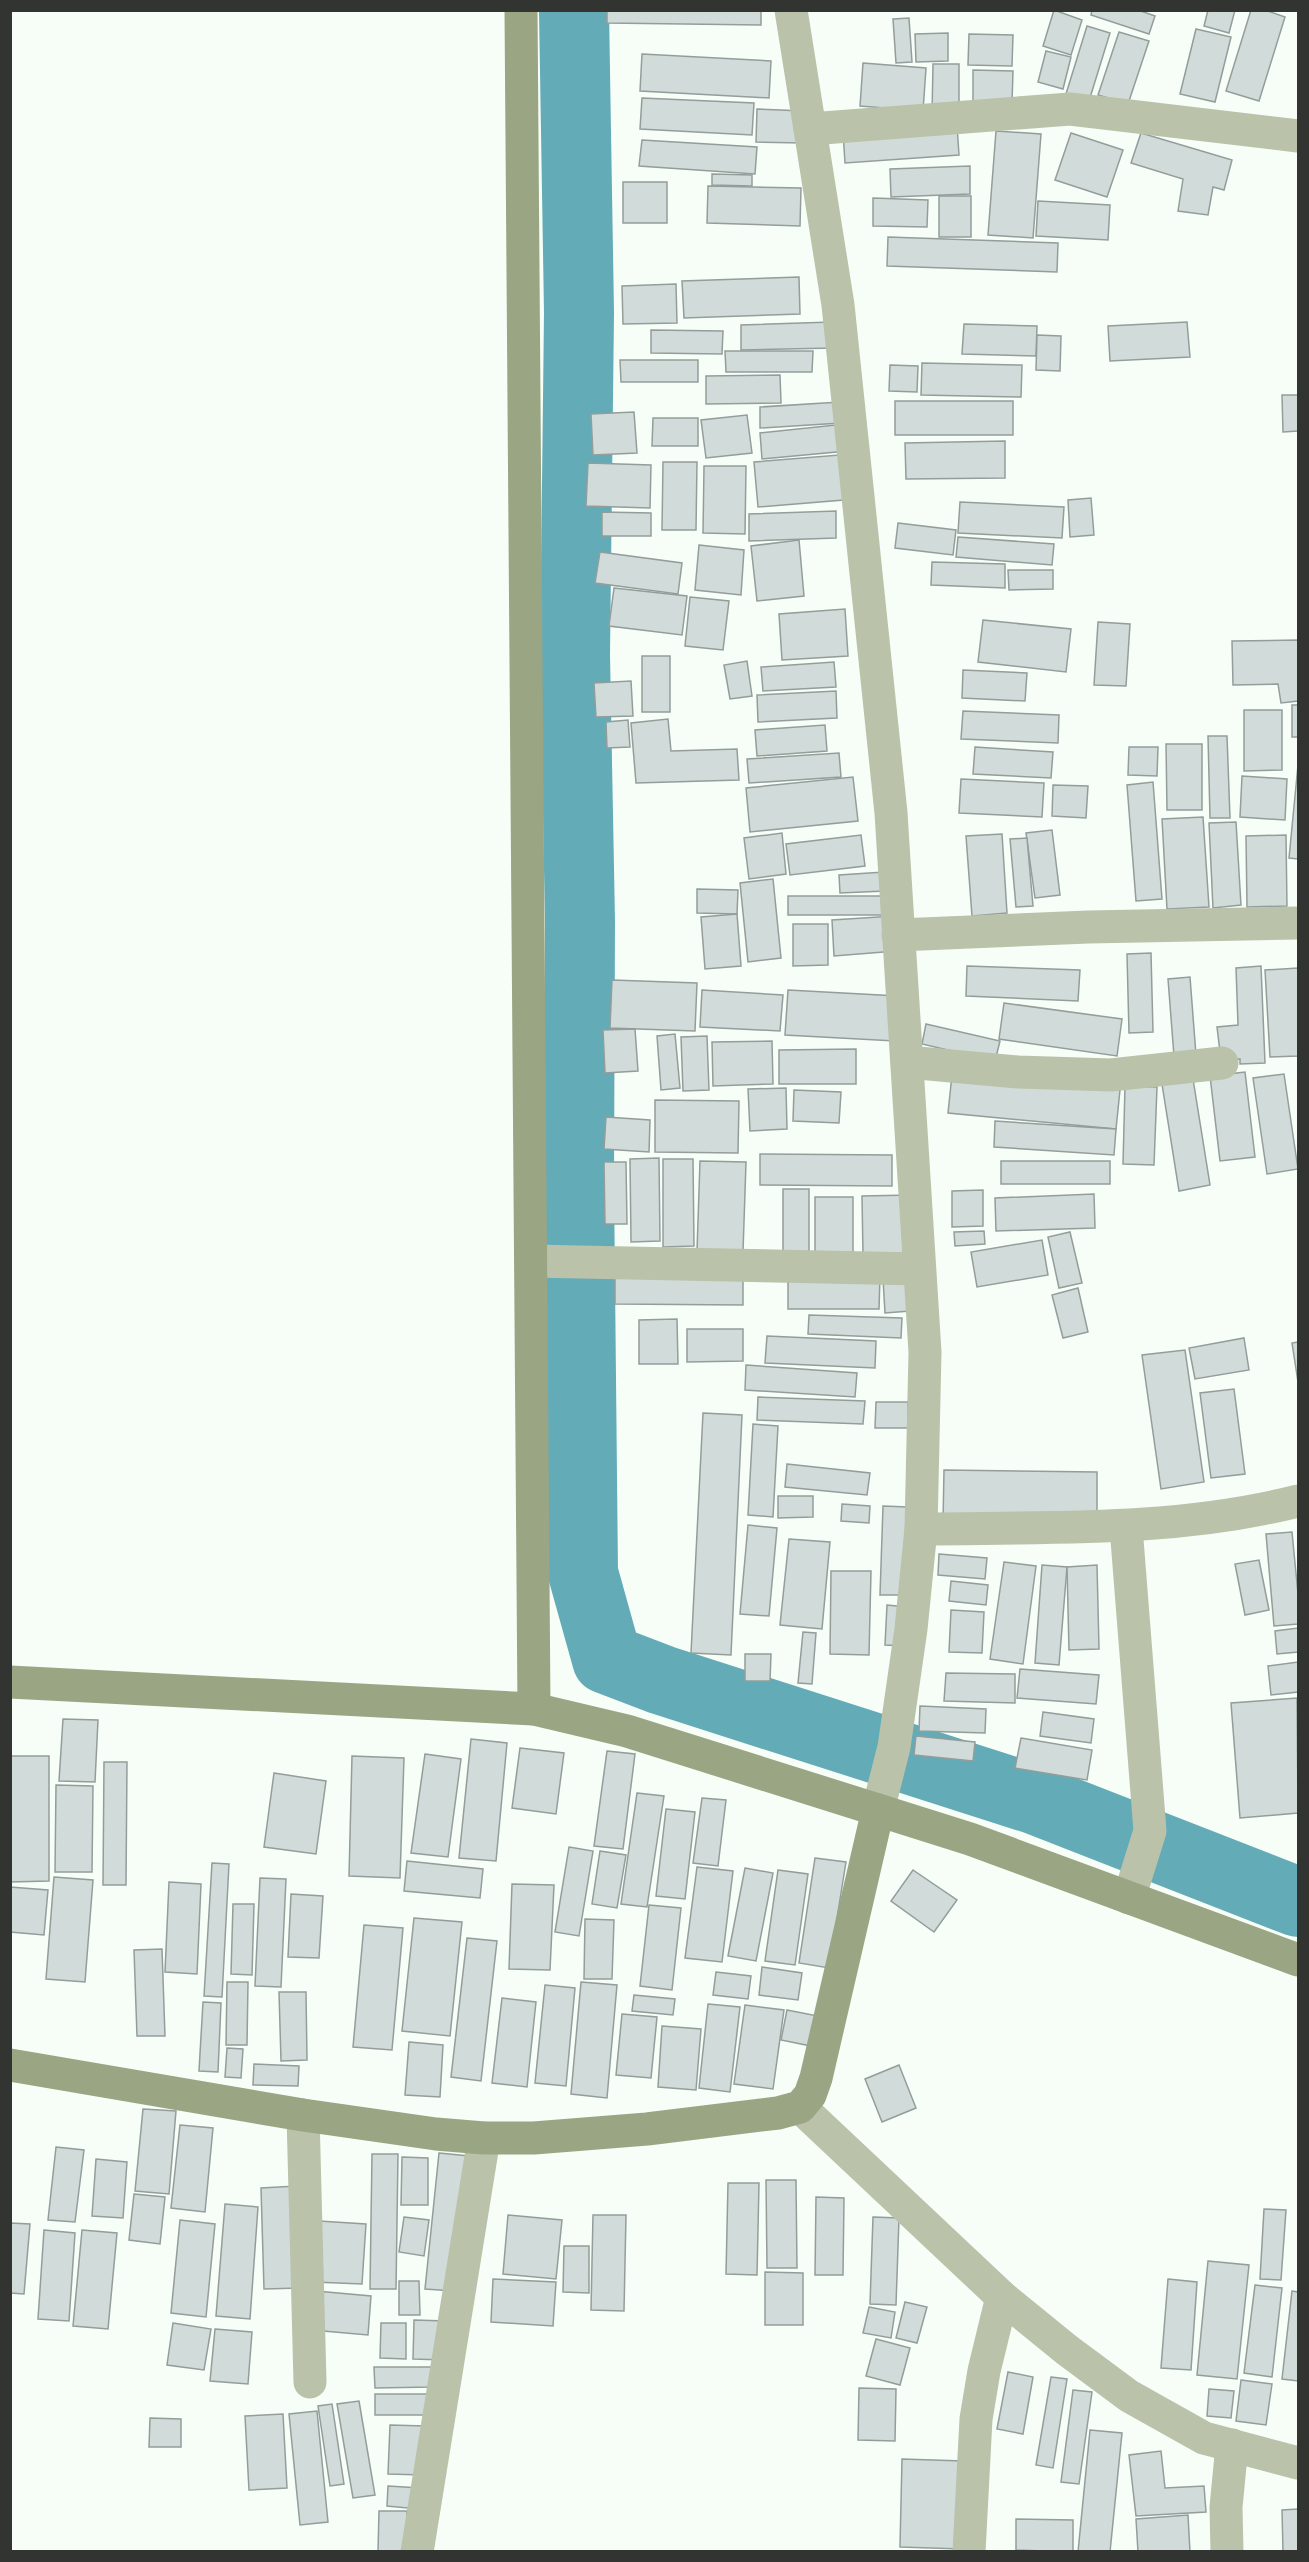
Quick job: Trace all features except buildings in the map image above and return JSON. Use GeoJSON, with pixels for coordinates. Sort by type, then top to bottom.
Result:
{"type":"FeatureCollection","features":[{"type":"Feature","properties":{"kind":"street"},"geometry":{"type":"LineString","coordinates":[[521,10],[537,1261],[534,1709]]}},
{"type":"Feature","properties":{"kind":"street"},"geometry":{"type":"LineString","coordinates":[[10,2065],[303,2115],[436,2134],[484,2138],[534,2138],[647,2129],[778,2113],[800,2107],[810,2095],[816,2078],[894,1747],[911,1629],[921,1529],[926,1413],[891,813],[838,304],[791,10]]}},
{"type":"Feature","properties":{"kind":"street"},"geometry":{"type":"LineString","coordinates":[[810,129],[1070,109],[1299,136]]}},
{"type":"Feature","properties":{"kind":"street"},"geometry":{"type":"LineString","coordinates":[[898,935],[1088,927],[1299,923]]}},
{"type":"Feature","properties":{"kind":"street"},"geometry":{"type":"LineString","coordinates":[[907,1062],[1018,1072],[1111,1075],[1161,1072],[1222,1063]]}},
{"type":"Feature","properties":{"kind":"street"},"geometry":{"type":"LineString","coordinates":[[537,1261],[919,1269]]}},
{"type":"Feature","properties":{"kind":"street"},"geometry":{"type":"LineString","coordinates":[[921,1529],[1126,1527],[1273,1507],[1299,1501]]}},
{"type":"Feature","properties":{"kind":"street"},"geometry":{"type":"LineString","coordinates":[[1126,1527],[1149,1803],[1149,1840],[1132,1888]]}},
{"type":"Feature","properties":{"kind":"street"},"geometry":{"type":"LineString","coordinates":[[10,1682],[534,1709],[881,1798],[970,1839],[1132,1888],[1299,1960]]}},
{"type":"Feature","properties":{"kind":"street"},"geometry":{"type":"LineString","coordinates":[[800,2107],[1002,2297],[1067,2350],[1129,2396],[1204,2438],[1299,2463]]}},
{"type":"Feature","properties":{"kind":"street"},"geometry":{"type":"LineString","coordinates":[[303,2115],[309,2382]]}},
{"type":"Feature","properties":{"kind":"street"},"geometry":{"type":"LineString","coordinates":[[417,2552],[484,2138]]}},
{"type":"Feature","properties":{"kind":"street"},"geometry":{"type":"LineString","coordinates":[[969,2552],[976,2419],[984,2371],[1002,2297]]}},
{"type":"Feature","properties":{"kind":"street"},"geometry":{"type":"LineString","coordinates":[[1227,2552],[1226,2506],[1232,2445]]}},
{"type":"Feature","properties":{"kind":"waterway"},"geometry":{"type":"LineString","coordinates":[[574,10],[579,313],[575,655],[580,922],[579,1184],[583,1573],[607,1659],[662,1680],[1034,1799],[1298,1902]]}}]}
